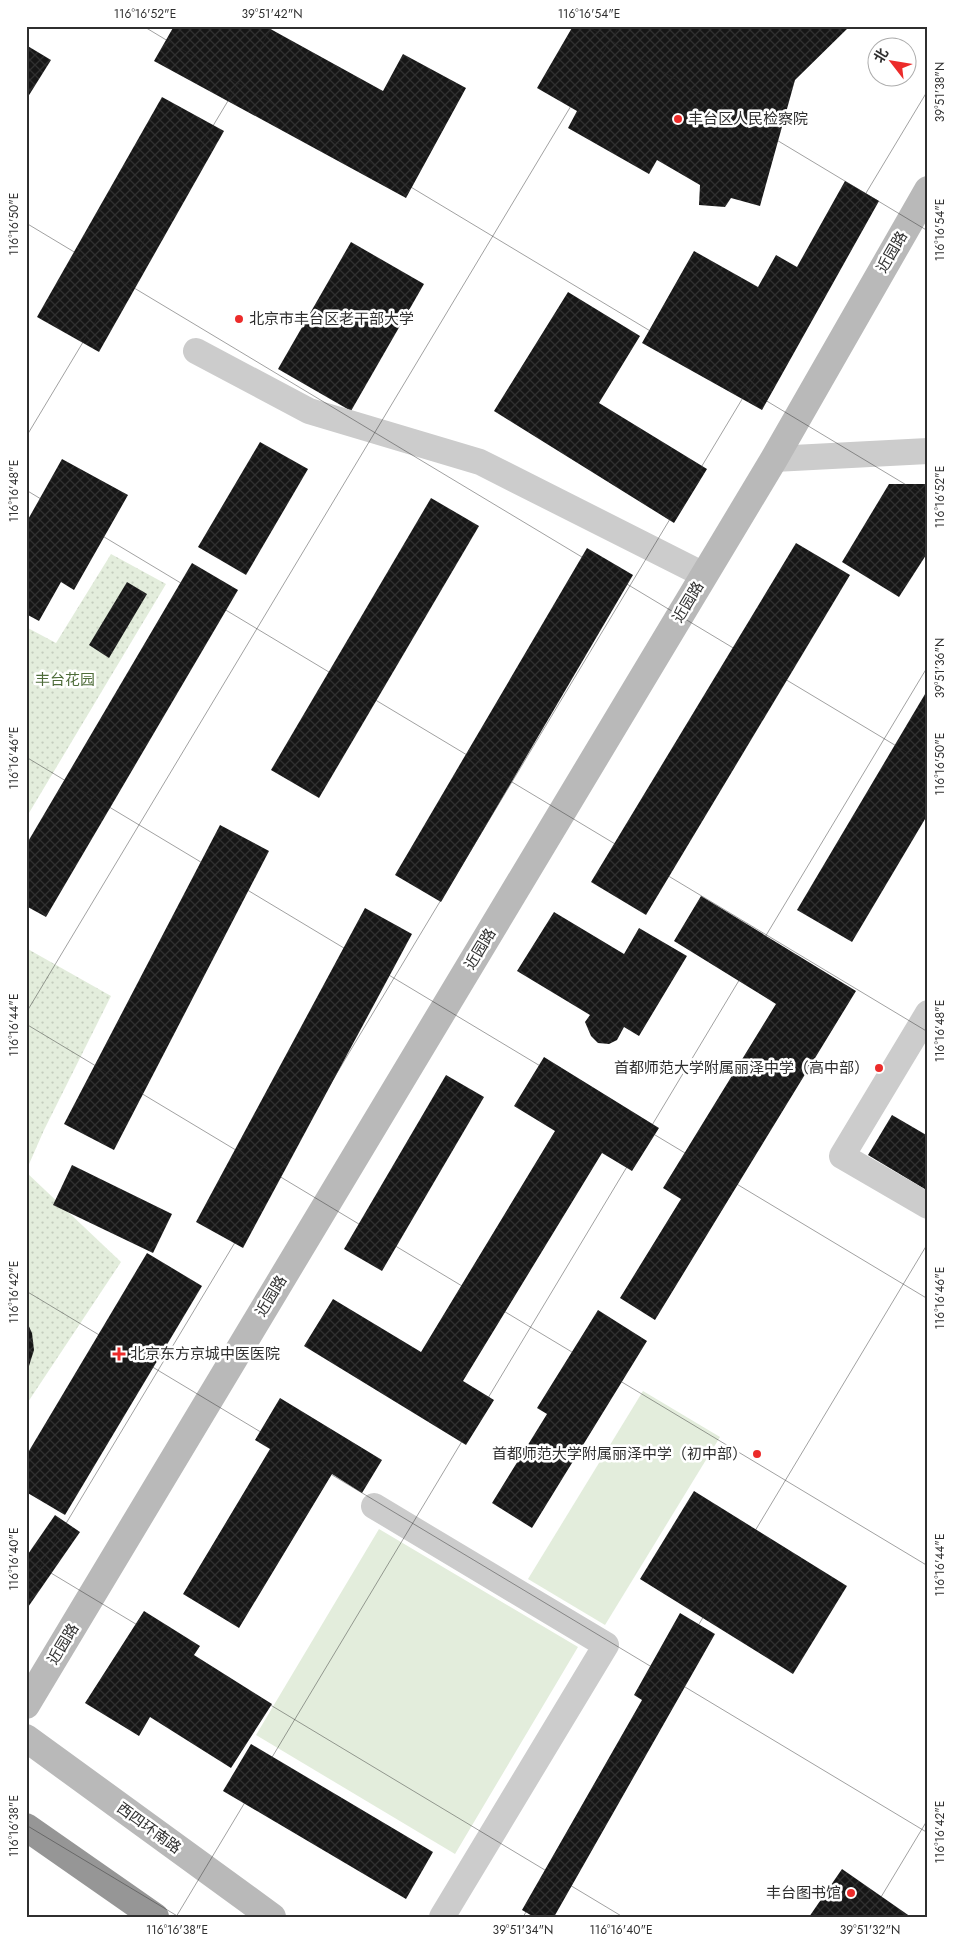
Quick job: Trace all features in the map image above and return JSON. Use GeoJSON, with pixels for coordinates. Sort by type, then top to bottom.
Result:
{"type":"FeatureCollection","features":[{"type":"Feature","properties":{"kind":"highway"},"geometry":{"type":"LineString","coordinates":[[26,1827],[155,1917]]}},
{"type":"Feature","properties":{"kind":"street","name":"近园路"},"geometry":{"type":"LineString","coordinates":[[26,1705],[774,459],[928,190]]}},
{"type":"Feature","properties":{"kind":"street"},"geometry":{"type":"LineString","coordinates":[[196,351],[309,410],[480,462],[704,575]]}},
{"type":"Feature","properties":{"kind":"street"},"geometry":{"type":"LineString","coordinates":[[774,459],[928,452]]}},
{"type":"Feature","properties":{"kind":"street"},"geometry":{"type":"LineString","coordinates":[[928,1013],[842,1156],[928,1206]]}},
{"type":"Feature","properties":{"kind":"street"},"geometry":{"type":"LineString","coordinates":[[374,1506],[606,1645],[442,1917]]}},
{"type":"Feature","properties":{"kind":"street","name":"西四环南路"},"geometry":{"type":"LineString","coordinates":[[26,1738],[272,1917]]}},
{"type":"Feature","properties":{"kind":"green space","name":"丰台花园"},"geometry":{"type":"Polygon","coordinates":[[[111,554],[166,584],[26,818],[26,627],[56,643],[111,554]]]}},
{"type":"Feature","properties":{"kind":"green space"},"geometry":{"type":"Polygon","coordinates":[[[26,948],[111,996],[44,1130],[26,1171],[26,948]]]}},
{"type":"Feature","properties":{"kind":"green space"},"geometry":{"type":"Polygon","coordinates":[[[26,1172],[121,1262],[26,1405],[26,1172]]]}},
{"type":"Feature","properties":{"kind":"green space"},"geometry":{"type":"Polygon","coordinates":[[[643,1391],[720,1437],[605,1625],[528,1579],[643,1391]]]}},
{"type":"Feature","properties":{"kind":"green space"},"geometry":{"type":"Polygon","coordinates":[[[379,1529],[578,1647],[455,1854],[256,1735],[379,1529]]]}},
{"type":"Feature","properties":{"kind":"building"},"geometry":{"type":"Polygon","coordinates":[[[174,26],[265,26],[383,91],[403,54],[466,88],[406,198],[154,61],[174,26]]]}},
{"type":"Feature","properties":{"kind":"building","name":"丰台区人民检察院"},"geometry":{"type":"Polygon","coordinates":[[[573,26],[850,26],[795,80],[760,206],[731,198],[725,207],[699,205],[700,185],[657,160],[649,174],[568,128],[577,111],[537,88],[573,26]]]}},
{"type":"Feature","properties":{"kind":"building"},"geometry":{"type":"Polygon","coordinates":[[[26,45],[51,60],[26,100],[26,45]]]}},
{"type":"Feature","properties":{"kind":"building"},"geometry":{"type":"Polygon","coordinates":[[[162,97],[224,131],[99,352],[37,317],[162,97]]]}},
{"type":"Feature","properties":{"kind":"building"},"geometry":{"type":"Polygon","coordinates":[[[845,181],[879,201],[762,410],[642,343],[694,251],[758,287],[776,255],[797,267],[845,181]]]}},
{"type":"Feature","properties":{"kind":"building"},"geometry":{"type":"Polygon","coordinates":[[[351,242],[424,284],[351,411],[278,369],[351,242]]]}},
{"type":"Feature","properties":{"kind":"building"},"geometry":{"type":"Polygon","coordinates":[[[568,292],[640,336],[599,403],[707,469],[674,523],[494,411],[568,292]]]}},
{"type":"Feature","properties":{"kind":"building"},"geometry":{"type":"Polygon","coordinates":[[[260,442],[308,469],[246,575],[198,547],[260,442]]]}},
{"type":"Feature","properties":{"kind":"building"},"geometry":{"type":"Polygon","coordinates":[[[62,459],[128,495],[74,590],[61,582],[39,621],[26,614],[26,523],[62,459]]]}},
{"type":"Feature","properties":{"kind":"building"},"geometry":{"type":"Polygon","coordinates":[[[889,484],[928,484],[928,552],[899,597],[842,562],[889,484]]]}},
{"type":"Feature","properties":{"kind":"building"},"geometry":{"type":"Polygon","coordinates":[[[431,498],[479,526],[319,798],[271,770],[431,498]]]}},
{"type":"Feature","properties":{"kind":"building"},"geometry":{"type":"Polygon","coordinates":[[[796,543],[850,575],[646,915],[591,882],[796,543]]]}},
{"type":"Feature","properties":{"kind":"building"},"geometry":{"type":"Polygon","coordinates":[[[587,548],[633,575],[441,902],[395,875],[587,548]]]}},
{"type":"Feature","properties":{"kind":"building"},"geometry":{"type":"Polygon","coordinates":[[[192,563],[238,590],[46,917],[26,906],[26,845],[192,563]]]}},
{"type":"Feature","properties":{"kind":"building"},"geometry":{"type":"Polygon","coordinates":[[[127,582],[147,594],[109,658],[89,645],[127,582]]]}},
{"type":"Feature","properties":{"kind":"building"},"geometry":{"type":"Polygon","coordinates":[[[928,689],[928,814],[852,942],[797,910],[928,689]]]}},
{"type":"Feature","properties":{"kind":"building"},"geometry":{"type":"Polygon","coordinates":[[[220,825],[269,851],[114,1150],[64,1124],[220,825]]]}},
{"type":"Feature","properties":{"kind":"building"},"geometry":{"type":"Polygon","coordinates":[[[701,896],[856,991],[655,1320],[620,1298],[681,1199],[663,1188],[776,1004],[674,941],[701,896]]]}},
{"type":"Feature","properties":{"kind":"building"},"geometry":{"type":"Polygon","coordinates":[[[365,908],[412,934],[243,1248],[196,1222],[365,908]]]}},
{"type":"Feature","properties":{"kind":"building"},"geometry":{"type":"Polygon","coordinates":[[[554,912],[624,954],[639,928],[687,956],[639,1036],[624,1027],[617,1040],[609,1044],[598,1043],[591,1036],[585,1022],[590,1015],[517,971],[554,912]]]}},
{"type":"Feature","properties":{"kind":"building"},"geometry":{"type":"Polygon","coordinates":[[[544,1057],[659,1128],[632,1171],[602,1153],[463,1381],[494,1400],[466,1445],[304,1346],[333,1299],[421,1352],[555,1131],[514,1106],[544,1057]]]}},
{"type":"Feature","properties":{"kind":"building"},"geometry":{"type":"Polygon","coordinates":[[[446,1075],[484,1097],[382,1271],[344,1249],[446,1075]]]}},
{"type":"Feature","properties":{"kind":"building"},"geometry":{"type":"Polygon","coordinates":[[[892,1115],[928,1136],[928,1191],[868,1155],[892,1115]]]}},
{"type":"Feature","properties":{"kind":"building"},"geometry":{"type":"Polygon","coordinates":[[[72,1165],[172,1214],[153,1253],[53,1205],[72,1165]]]}},
{"type":"Feature","properties":{"kind":"building","name":"北京东方京城中医医院"},"geometry":{"type":"Polygon","coordinates":[[[147,1253],[202,1286],[65,1515],[26,1492],[26,1456],[147,1253]]]}},
{"type":"Feature","properties":{"kind":"building"},"geometry":{"type":"Polygon","coordinates":[[[598,1310],[647,1341],[532,1528],[492,1503],[547,1414],[537,1408],[598,1310]]]}},
{"type":"Feature","properties":{"kind":"building"},"geometry":{"type":"Polygon","coordinates":[[[26,1320],[32,1333],[34,1350],[26,1371],[26,1320]]]}},
{"type":"Feature","properties":{"kind":"building"},"geometry":{"type":"Polygon","coordinates":[[[280,1398],[382,1460],[362,1493],[332,1474],[239,1628],[183,1594],[270,1449],[255,1440],[280,1398]]]}},
{"type":"Feature","properties":{"kind":"building"},"geometry":{"type":"Polygon","coordinates":[[[694,1491],[847,1586],[793,1674],[640,1579],[694,1491]]]}},
{"type":"Feature","properties":{"kind":"building"},"geometry":{"type":"Polygon","coordinates":[[[55,1515],[80,1532],[26,1610],[26,1557],[55,1515]]]}},
{"type":"Feature","properties":{"kind":"building"},"geometry":{"type":"Polygon","coordinates":[[[144,1611],[200,1646],[194,1655],[272,1704],[231,1768],[150,1717],[139,1736],[85,1703],[144,1611]]]}},
{"type":"Feature","properties":{"kind":"building"},"geometry":{"type":"Polygon","coordinates":[[[680,1613],[715,1634],[554,1917],[534,1917],[522,1910],[642,1700],[634,1695],[680,1613]]]}},
{"type":"Feature","properties":{"kind":"building"},"geometry":{"type":"Polygon","coordinates":[[[251,1744],[433,1852],[406,1899],[223,1791],[251,1744]]]}},
{"type":"Feature","properties":{"kind":"building","name":"丰台图书馆"},"geometry":{"type":"Polygon","coordinates":[[[842,1869],[911,1917],[809,1917],[842,1869]]]}},
{"type":"Feature","properties":{"kind":"place","name":"丰台区人民检察院"},"geometry":{"type":"Point","coordinates":[678,119]}},
{"type":"Feature","properties":{"kind":"place","name":"北京市丰台区老干部大学"},"geometry":{"type":"Point","coordinates":[239,319]}},
{"type":"Feature","properties":{"kind":"place","name":"首都师范大学附属丽泽中学（高中部）"},"geometry":{"type":"Point","coordinates":[879,1068]}},
{"type":"Feature","properties":{"kind":"place","name":"北京东方京城中医医院"},"geometry":{"type":"Point","coordinates":[119,1354]}},
{"type":"Feature","properties":{"kind":"place","name":"首都师范大学附属丽泽中学（初中部）"},"geometry":{"type":"Point","coordinates":[757,1454]}},
{"type":"Feature","properties":{"kind":"place","name":"丰台图书馆"},"geometry":{"type":"Point","coordinates":[851,1893]}}]}
